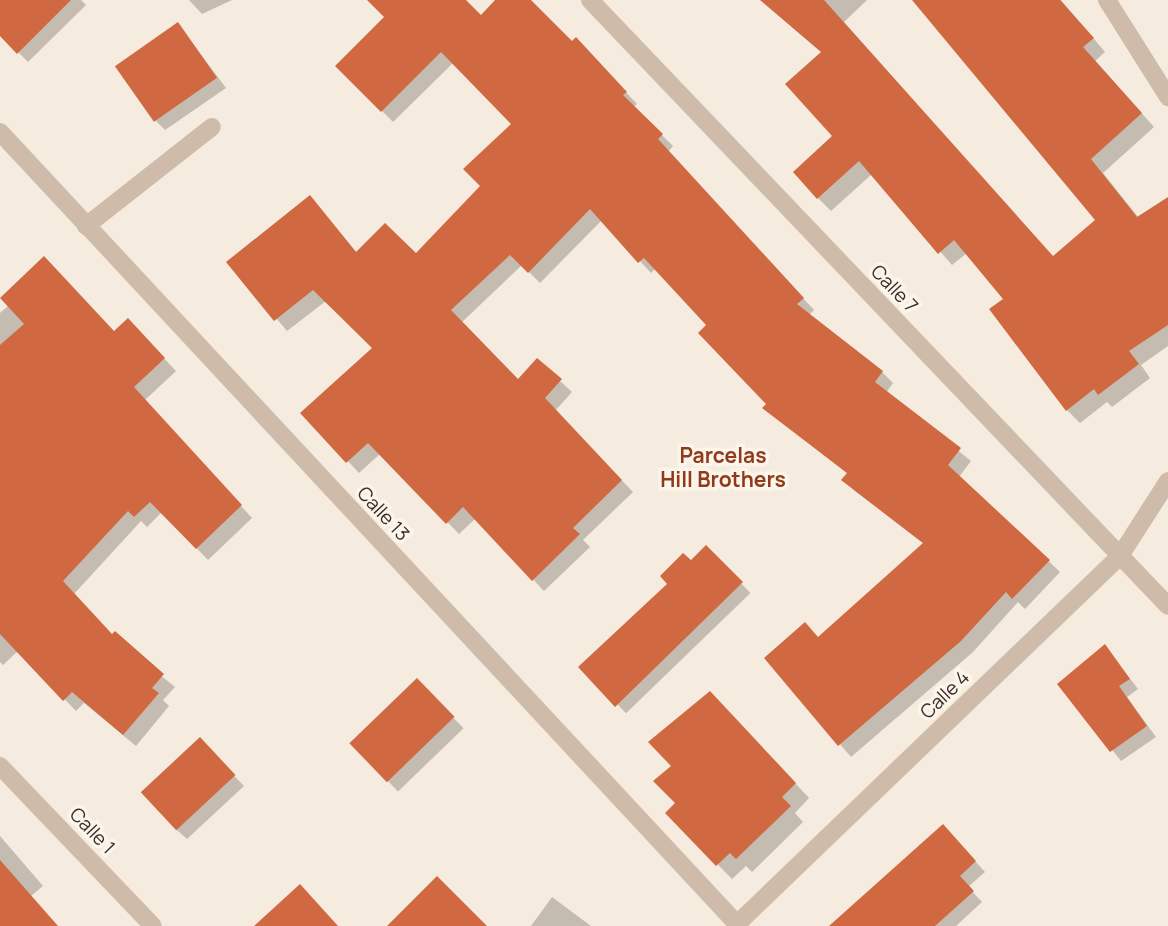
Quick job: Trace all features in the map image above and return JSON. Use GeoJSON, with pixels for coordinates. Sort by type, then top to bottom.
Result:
{"type":"FeatureCollection","features":[{"type":"Feature","properties":{"kind":"street","name":"Calle 7"},"geometry":{"type":"LineString","coordinates":[[590,0],[1168,606]]}},
{"type":"Feature","properties":{"kind":"street"},"geometry":{"type":"LineString","coordinates":[[1107,0],[1168,97]]}},
{"type":"Feature","properties":{"kind":"street"},"geometry":{"type":"LineString","coordinates":[[86,226],[212,127]]}},
{"type":"Feature","properties":{"kind":"street","name":"Calle 13"},"geometry":{"type":"LineString","coordinates":[[0,132],[736,925]]}},
{"type":"Feature","properties":{"kind":"street","name":"Calle 4"},"geometry":{"type":"LineString","coordinates":[[736,925],[1120,556],[1168,481]]}},
{"type":"Feature","properties":{"kind":"street","name":"Calle 1"},"geometry":{"type":"LineString","coordinates":[[0,766],[153,926]]}},
{"type":"Feature","properties":{"kind":"building"},"geometry":{"type":"Polygon","coordinates":[[[0,0],[71,0],[17,54],[0,36],[0,0]]]}},
{"type":"Feature","properties":{"kind":"building"},"geometry":{"type":"Polygon","coordinates":[[[367,0],[466,0],[481,15],[495,0],[531,0],[572,41],[576,37],[627,92],[623,95],[663,134],[658,139],[804,298],[797,304],[883,371],[875,382],[961,448],[948,465],[1050,560],[1012,599],[1006,592],[961,641],[838,746],[764,658],[805,622],[818,637],[923,543],[841,480],[847,473],[762,408],[766,404],[698,333],[706,325],[644,258],[638,263],[590,209],[528,273],[510,255],[451,310],[518,379],[537,358],[562,379],[545,398],[622,480],[573,528],[580,534],[532,581],[463,507],[446,524],[368,443],[346,463],[300,413],[372,348],[313,290],[274,321],[226,262],[310,195],[356,252],[385,223],[416,253],[480,186],[463,169],[511,124],[441,52],[381,112],[335,66],[384,17],[367,0]]]}},
{"type":"Feature","properties":{"kind":"building"},"geometry":{"type":"Polygon","coordinates":[[[760,0],[824,0],[1053,256],[1095,220],[912,0],[1060,0],[1094,38],[1083,47],[1142,113],[1091,159],[1137,217],[1168,197],[1168,325],[1129,351],[1139,364],[1098,395],[1094,389],[1066,411],[989,309],[1003,299],[954,240],[938,254],[859,161],[817,199],[793,172],[832,136],[785,84],[821,52],[760,0]]]}},
{"type":"Feature","properties":{"kind":"building"},"geometry":{"type":"Polygon","coordinates":[[[178,22],[217,78],[154,122],[115,66],[178,22]]]}},
{"type":"Feature","properties":{"kind":"building"},"geometry":{"type":"Polygon","coordinates":[[[44,256],[114,331],[128,318],[165,358],[134,387],[242,505],[196,549],[150,502],[134,517],[128,511],[63,581],[112,634],[115,631],[164,674],[152,688],[159,693],[123,735],[72,692],[63,701],[0,634],[0,345],[24,324],[0,298],[44,256]]]}},
{"type":"Feature","properties":{"kind":"building"},"geometry":{"type":"Polygon","coordinates":[[[706,545],[743,582],[615,707],[578,667],[667,584],[660,576],[683,553],[691,560],[706,545]]]}},
{"type":"Feature","properties":{"kind":"building"},"geometry":{"type":"Polygon","coordinates":[[[1105,644],[1130,679],[1119,686],[1147,726],[1110,752],[1057,684],[1105,644]]]}},
{"type":"Feature","properties":{"kind":"building"},"geometry":{"type":"Polygon","coordinates":[[[417,678],[455,717],[387,782],[349,743],[417,678]]]}},
{"type":"Feature","properties":{"kind":"building"},"geometry":{"type":"Polygon","coordinates":[[[710,691],[796,783],[782,797],[791,806],[736,859],[730,853],[716,866],[665,813],[675,803],[653,781],[671,766],[648,742],[710,691]]]}},
{"type":"Feature","properties":{"kind":"building"},"geometry":{"type":"Polygon","coordinates":[[[200,737],[235,775],[176,830],[141,792],[200,737]]]}},
{"type":"Feature","properties":{"kind":"building"},"geometry":{"type":"Polygon","coordinates":[[[943,824],[976,861],[960,876],[974,891],[935,926],[829,926],[943,824]]]}},
{"type":"Feature","properties":{"kind":"building"},"geometry":{"type":"Polygon","coordinates":[[[0,860],[58,926],[0,926],[0,860]]]}},
{"type":"Feature","properties":{"kind":"building"},"geometry":{"type":"Polygon","coordinates":[[[437,876],[487,926],[387,926],[437,876]]]}},
{"type":"Feature","properties":{"kind":"building"},"geometry":{"type":"Polygon","coordinates":[[[300,884],[338,926],[254,926],[300,884]]]}},
{"type":"Feature","properties":{"kind":"district","name":"Parcelas Hill Brothers"},"geometry":{"type":"Point","coordinates":[723,467]}}]}
